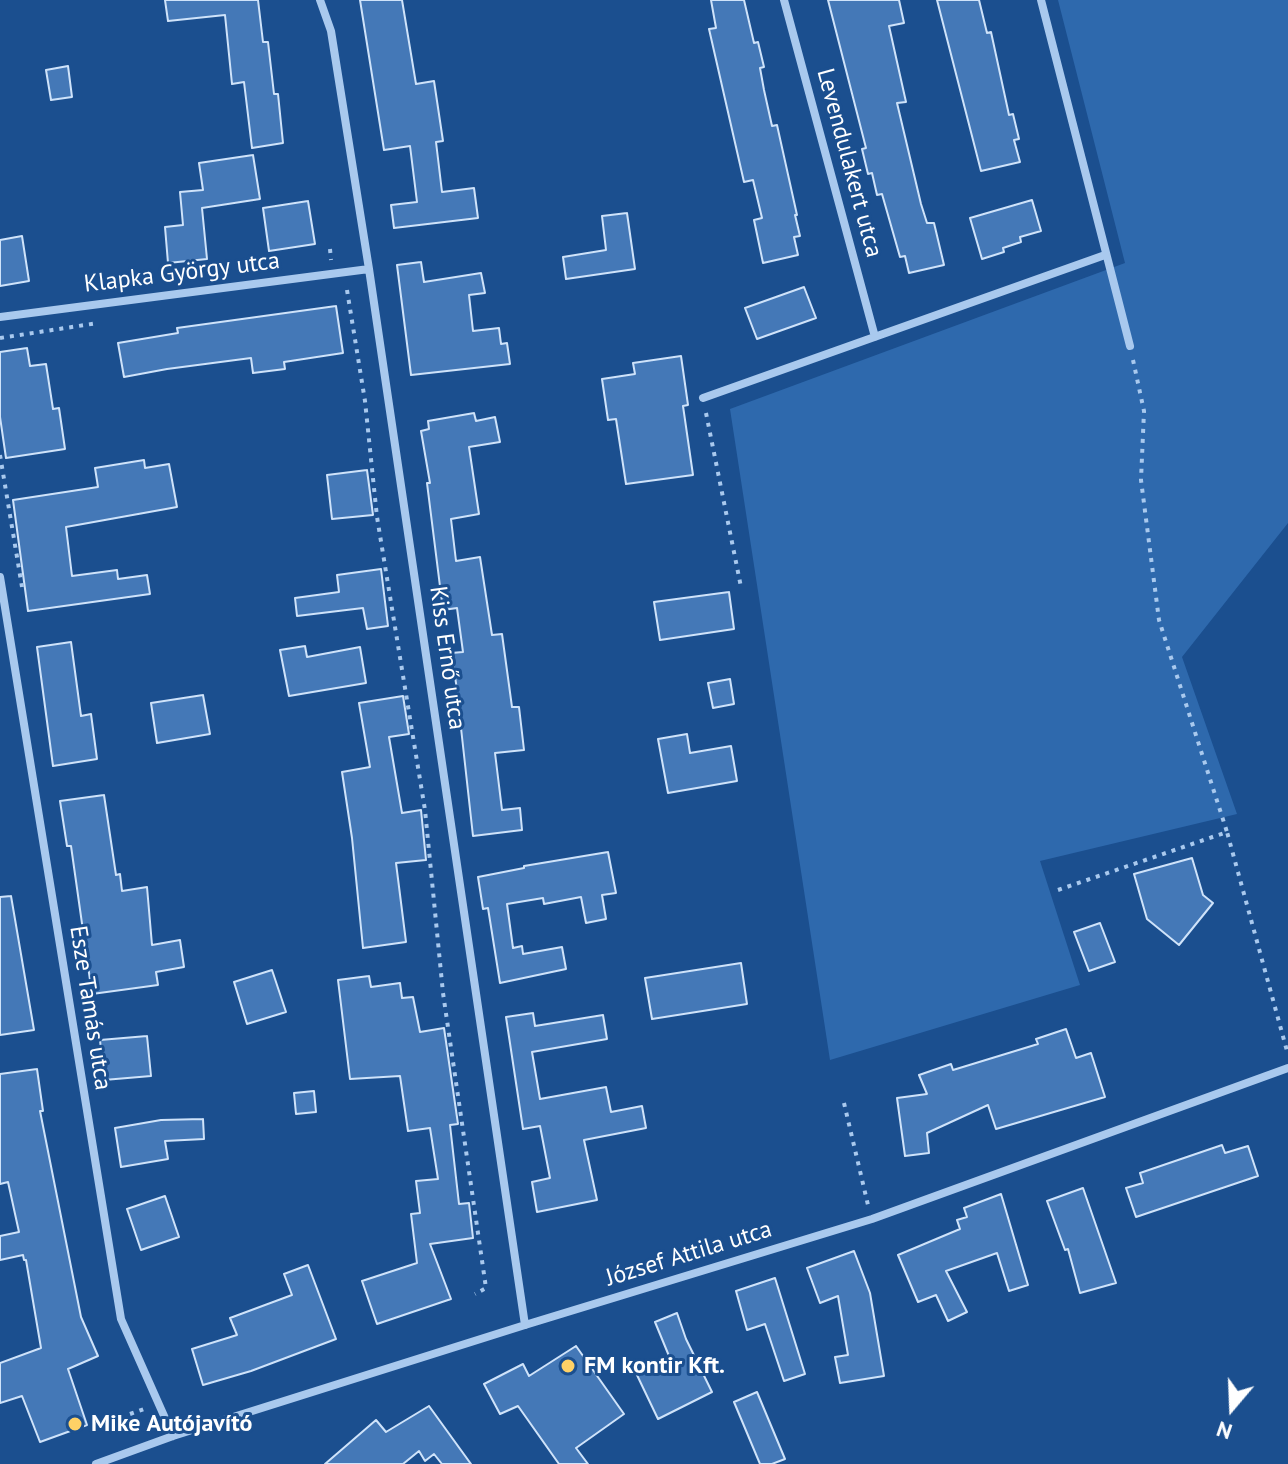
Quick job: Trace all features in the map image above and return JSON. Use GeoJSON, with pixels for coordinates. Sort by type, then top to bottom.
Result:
{"type":"FeatureCollection","features":[{"type":"Feature","properties":{"kind":"street","name":"Kiss Ernő utca"},"geometry":{"type":"LineString","coordinates":[[320,0],[331,31],[369,269],[525,1325]]}},
{"type":"Feature","properties":{"kind":"street","name":"Levendulakert utca"},"geometry":{"type":"LineString","coordinates":[[784,0],[875,337]]}},
{"type":"Feature","properties":{"kind":"street"},"geometry":{"type":"LineString","coordinates":[[1041,0],[1130,346]]}},
{"type":"Feature","properties":{"kind":"street"},"geometry":{"type":"LineString","coordinates":[[703,398],[1105,255]]}},
{"type":"Feature","properties":{"kind":"street","name":"Klapka György utca"},"geometry":{"type":"LineString","coordinates":[[0,317],[369,269]]}},
{"type":"Feature","properties":{"kind":"street","name":"Esze Tamás utca"},"geometry":{"type":"LineString","coordinates":[[0,577],[121,1319],[173,1436]]}},
{"type":"Feature","properties":{"kind":"street","name":"József Attila utca"},"geometry":{"type":"LineString","coordinates":[[96,1464],[173,1436],[872,1219],[1288,1068]]}},
{"type":"Feature","properties":{"kind":"path"},"geometry":{"type":"LineString","coordinates":[[334,291],[348,289],[365,401],[377,517],[425,810],[443,993],[486,1288],[475,1294]]}},
{"type":"Feature","properties":{"kind":"path"},"geometry":{"type":"LineString","coordinates":[[0,338],[98,323]]}},
{"type":"Feature","properties":{"kind":"path"},"geometry":{"type":"LineString","coordinates":[[1130,346],[1144,411],[1141,480],[1159,620],[1227,832],[1288,1054]]}},
{"type":"Feature","properties":{"kind":"path"},"geometry":{"type":"LineString","coordinates":[[703,398],[741,587]]}},
{"type":"Feature","properties":{"kind":"path"},"geometry":{"type":"LineString","coordinates":[[0,455],[22,587]]}},
{"type":"Feature","properties":{"kind":"path"},"geometry":{"type":"LineString","coordinates":[[1058,890],[1227,832]]}},
{"type":"Feature","properties":{"kind":"path"},"geometry":{"type":"LineString","coordinates":[[844,1103],[872,1219]]}},
{"type":"Feature","properties":{"kind":"shaded area"},"geometry":{"type":"Polygon","coordinates":[[[1058,0],[1288,0],[1288,523],[1182,657],[1237,814],[1040,861],[1080,985],[830,1060],[730,409],[1125,263],[1058,0]]]}},
{"type":"Feature","properties":{"kind":"building"},"geometry":{"type":"Polygon","coordinates":[[[165,0],[258,0],[263,42],[268,42],[274,94],[278,94],[283,143],[252,148],[244,82],[232,84],[225,15],[168,21],[165,0]]]}},
{"type":"Feature","properties":{"kind":"building"},"geometry":{"type":"Polygon","coordinates":[[[360,0],[402,0],[416,84],[434,81],[443,141],[436,142],[442,192],[474,188],[478,218],[394,228],[391,205],[417,202],[410,146],[384,150],[360,0]]]}},
{"type":"Feature","properties":{"kind":"building"},"geometry":{"type":"Polygon","coordinates":[[[711,0],[744,0],[754,43],[758,42],[772,126],[777,125],[797,215],[800,236],[794,237],[798,255],[763,263],[754,220],[762,218],[753,180],[744,182],[709,29],[716,28],[711,0]]]}},
{"type":"Feature","properties":{"kind":"building"},"geometry":{"type":"Polygon","coordinates":[[[828,0],[899,0],[904,23],[889,26],[906,102],[897,103],[921,204],[927,223],[934,223],[944,265],[909,273],[905,256],[900,257],[882,194],[877,195],[872,173],[868,174],[862,149],[866,148],[828,0]]]}},
{"type":"Feature","properties":{"kind":"building"},"geometry":{"type":"Polygon","coordinates":[[[937,0],[979,0],[987,33],[991,32],[1009,115],[1013,114],[1019,139],[1014,140],[1020,162],[981,171],[937,0]]]}},
{"type":"Feature","properties":{"kind":"building"},"geometry":{"type":"Polygon","coordinates":[[[68,66],[72,97],[51,100],[46,70],[68,66]]]}},
{"type":"Feature","properties":{"kind":"building"},"geometry":{"type":"Polygon","coordinates":[[[253,155],[260,199],[202,208],[207,259],[168,263],[165,227],[183,225],[180,192],[203,190],[199,163],[253,155]]]}},
{"type":"Feature","properties":{"kind":"building"},"geometry":{"type":"Polygon","coordinates":[[[1032,200],[1041,231],[1020,237],[1021,242],[1003,248],[1004,252],[982,259],[970,218],[1032,200]]]}},
{"type":"Feature","properties":{"kind":"building"},"geometry":{"type":"Polygon","coordinates":[[[308,201],[315,244],[269,251],[263,208],[308,201]]]}},
{"type":"Feature","properties":{"kind":"building"},"geometry":{"type":"Polygon","coordinates":[[[627,213],[635,269],[566,279],[563,257],[606,250],[602,216],[627,213]]]}},
{"type":"Feature","properties":{"kind":"building"},"geometry":{"type":"Polygon","coordinates":[[[22,236],[29,281],[0,286],[0,240],[22,236]]]}},
{"type":"Feature","properties":{"kind":"building"},"geometry":{"type":"Polygon","coordinates":[[[421,262],[424,282],[481,273],[485,293],[469,295],[473,331],[499,328],[501,344],[507,343],[510,364],[411,375],[397,265],[421,262]]]}},
{"type":"Feature","properties":{"kind":"building"},"geometry":{"type":"Polygon","coordinates":[[[804,287],[816,318],[757,339],[745,308],[804,287]]]}},
{"type":"Feature","properties":{"kind":"building"},"geometry":{"type":"Polygon","coordinates":[[[336,306],[343,353],[284,362],[285,369],[253,373],[251,358],[124,377],[118,343],[178,333],[177,328],[336,306]]]}},
{"type":"Feature","properties":{"kind":"building"},"geometry":{"type":"Polygon","coordinates":[[[27,348],[30,366],[46,364],[53,409],[59,408],[65,449],[6,458],[0,417],[0,352],[27,348]]]}},
{"type":"Feature","properties":{"kind":"building"},"geometry":{"type":"Polygon","coordinates":[[[681,356],[688,405],[683,406],[693,475],[626,484],[616,419],[608,420],[602,379],[635,374],[633,363],[681,356]]]}},
{"type":"Feature","properties":{"kind":"building"},"geometry":{"type":"Polygon","coordinates":[[[474,413],[476,421],[495,417],[500,442],[469,447],[479,514],[451,519],[456,561],[480,557],[492,635],[502,634],[512,707],[519,707],[524,750],[495,753],[502,810],[520,808],[522,830],[473,836],[451,653],[463,652],[457,608],[443,610],[427,483],[430,483],[421,431],[429,429],[428,421],[474,413]]]}},
{"type":"Feature","properties":{"kind":"building"},"geometry":{"type":"Polygon","coordinates":[[[144,460],[145,468],[169,464],[177,507],[66,527],[72,576],[117,570],[118,579],[147,575],[150,594],[28,611],[13,500],[98,487],[95,468],[144,460]]]}},
{"type":"Feature","properties":{"kind":"building"},"geometry":{"type":"Polygon","coordinates":[[[367,470],[373,515],[332,519],[327,475],[367,470]]]}},
{"type":"Feature","properties":{"kind":"building"},"geometry":{"type":"Polygon","coordinates":[[[381,569],[388,626],[367,629],[363,608],[297,616],[295,598],[339,592],[337,575],[381,569]]]}},
{"type":"Feature","properties":{"kind":"building"},"geometry":{"type":"Polygon","coordinates":[[[729,592],[734,629],[660,640],[654,602],[729,592]]]}},
{"type":"Feature","properties":{"kind":"building"},"geometry":{"type":"Polygon","coordinates":[[[71,642],[81,716],[91,714],[97,759],[53,766],[37,647],[71,642]]]}},
{"type":"Feature","properties":{"kind":"building"},"geometry":{"type":"Polygon","coordinates":[[[305,646],[307,657],[360,647],[366,683],[289,696],[280,650],[305,646]]]}},
{"type":"Feature","properties":{"kind":"building"},"geometry":{"type":"Polygon","coordinates":[[[730,679],[734,704],[713,708],[708,683],[730,679]]]}},
{"type":"Feature","properties":{"kind":"building"},"geometry":{"type":"Polygon","coordinates":[[[203,695],[210,734],[157,743],[151,703],[203,695]]]}},
{"type":"Feature","properties":{"kind":"building"},"geometry":{"type":"Polygon","coordinates":[[[403,696],[409,734],[389,737],[402,813],[421,810],[426,860],[396,863],[406,942],[363,948],[342,772],[370,767],[359,703],[403,696]]]}},
{"type":"Feature","properties":{"kind":"building"},"geometry":{"type":"Polygon","coordinates":[[[687,734],[690,753],[731,746],[737,781],[668,793],[658,739],[687,734]]]}},
{"type":"Feature","properties":{"kind":"building"},"geometry":{"type":"Polygon","coordinates":[[[104,795],[116,875],[120,874],[122,891],[147,887],[152,945],[180,940],[184,967],[156,972],[158,985],[92,994],[71,846],[67,846],[60,801],[104,795]]]}},
{"type":"Feature","properties":{"kind":"building"},"geometry":{"type":"Polygon","coordinates":[[[608,852],[616,893],[602,895],[606,919],[586,923],[581,897],[544,904],[543,898],[507,904],[513,948],[522,946],[523,954],[562,947],[566,969],[500,983],[488,908],[483,909],[478,877],[608,852]]]}},
{"type":"Feature","properties":{"kind":"building"},"geometry":{"type":"Polygon","coordinates":[[[1192,858],[1203,895],[1213,903],[1179,945],[1147,919],[1134,874],[1192,858]]]}},
{"type":"Feature","properties":{"kind":"building"},"geometry":{"type":"Polygon","coordinates":[[[11,896],[34,1030],[0,1035],[0,897],[11,896]]]}},
{"type":"Feature","properties":{"kind":"building"},"geometry":{"type":"Polygon","coordinates":[[[1100,923],[1115,962],[1089,971],[1074,932],[1100,923]]]}},
{"type":"Feature","properties":{"kind":"building"},"geometry":{"type":"Polygon","coordinates":[[[741,963],[747,1004],[652,1019],[645,978],[741,963]]]}},
{"type":"Feature","properties":{"kind":"building"},"geometry":{"type":"Polygon","coordinates":[[[272,970],[286,1012],[247,1024],[234,982],[272,970]]]}},
{"type":"Feature","properties":{"kind":"building"},"geometry":{"type":"Polygon","coordinates":[[[369,976],[371,987],[400,983],[402,998],[413,997],[420,1032],[444,1028],[458,1124],[450,1125],[459,1204],[469,1203],[473,1238],[430,1244],[451,1299],[377,1324],[362,1281],[417,1263],[411,1214],[420,1213],[416,1181],[438,1179],[430,1128],[408,1131],[400,1076],[350,1079],[338,980],[369,976]]]}},
{"type":"Feature","properties":{"kind":"building"},"geometry":{"type":"Polygon","coordinates":[[[533,1013],[535,1026],[603,1015],[607,1039],[532,1052],[540,1099],[606,1087],[611,1112],[642,1106],[646,1128],[584,1140],[597,1200],[537,1212],[532,1182],[550,1178],[540,1126],[523,1129],[506,1017],[533,1013]]]}},
{"type":"Feature","properties":{"kind":"building"},"geometry":{"type":"Polygon","coordinates":[[[1066,1029],[1076,1058],[1091,1053],[1105,1097],[996,1129],[988,1105],[927,1133],[929,1153],[905,1156],[897,1098],[927,1094],[919,1075],[951,1064],[953,1070],[1038,1044],[1036,1039],[1066,1029]]]}},
{"type":"Feature","properties":{"kind":"building"},"geometry":{"type":"Polygon","coordinates":[[[147,1036],[151,1076],[104,1080],[100,1040],[147,1036]]]}},
{"type":"Feature","properties":{"kind":"building"},"geometry":{"type":"Polygon","coordinates":[[[37,1069],[43,1111],[40,1111],[81,1317],[98,1356],[68,1369],[87,1425],[40,1442],[22,1396],[0,1403],[0,1363],[41,1348],[26,1260],[23,1255],[0,1260],[0,1236],[19,1232],[8,1182],[0,1184],[0,1074],[37,1069]]]}},
{"type":"Feature","properties":{"kind":"building"},"geometry":{"type":"Polygon","coordinates":[[[314,1091],[316,1112],[296,1114],[294,1093],[314,1091]]]}},
{"type":"Feature","properties":{"kind":"building"},"geometry":{"type":"Polygon","coordinates":[[[203,1119],[204,1139],[165,1141],[168,1159],[121,1167],[115,1128],[161,1120],[203,1119]]]}},
{"type":"Feature","properties":{"kind":"building"},"geometry":{"type":"Polygon","coordinates":[[[1222,1145],[1225,1153],[1248,1146],[1258,1176],[1136,1217],[1126,1188],[1143,1183],[1140,1173],[1222,1145]]]}},
{"type":"Feature","properties":{"kind":"building"},"geometry":{"type":"Polygon","coordinates":[[[1083,1188],[1116,1283],[1080,1293],[1068,1249],[1065,1250],[1047,1201],[1083,1188]]]}},
{"type":"Feature","properties":{"kind":"building"},"geometry":{"type":"Polygon","coordinates":[[[1001,1194],[1028,1285],[1009,1291],[997,1253],[946,1271],[967,1312],[948,1321],[936,1295],[918,1302],[898,1255],[960,1229],[957,1220],[967,1217],[964,1208],[1001,1194]]]}},
{"type":"Feature","properties":{"kind":"building"},"geometry":{"type":"Polygon","coordinates":[[[165,1196],[179,1237],[141,1250],[127,1209],[165,1196]]]}},
{"type":"Feature","properties":{"kind":"building"},"geometry":{"type":"Polygon","coordinates":[[[854,1251],[870,1293],[884,1376],[840,1383],[835,1357],[848,1355],[838,1296],[820,1303],[807,1268],[854,1251]]]}},
{"type":"Feature","properties":{"kind":"building"},"geometry":{"type":"Polygon","coordinates":[[[308,1265],[336,1339],[251,1371],[203,1385],[192,1349],[237,1335],[230,1318],[292,1295],[284,1274],[308,1265]]]}},
{"type":"Feature","properties":{"kind":"building"},"geometry":{"type":"Polygon","coordinates":[[[775,1278],[805,1374],[784,1381],[765,1324],[747,1330],[736,1291],[775,1278]]]}},
{"type":"Feature","properties":{"kind":"building"},"geometry":{"type":"Polygon","coordinates":[[[677,1313],[712,1392],[658,1419],[636,1373],[669,1356],[655,1322],[677,1313]]]}},
{"type":"Feature","properties":{"kind":"building"},"geometry":{"type":"Polygon","coordinates":[[[576,1346],[624,1414],[576,1448],[588,1464],[559,1464],[518,1406],[500,1414],[484,1384],[523,1364],[529,1376],[576,1346]]]}},
{"type":"Feature","properties":{"kind":"building"},"geometry":{"type":"Polygon","coordinates":[[[757,1392],[785,1459],[772,1464],[760,1464],[734,1402],[757,1392]]]}},
{"type":"Feature","properties":{"kind":"building"},"geometry":{"type":"Polygon","coordinates":[[[429,1406],[471,1464],[442,1464],[434,1454],[425,1461],[419,1451],[403,1464],[325,1464],[376,1420],[386,1432],[429,1406]]]}},
{"type":"Feature","properties":{"kind":"place","name":"FM kontir Kft."},"geometry":{"type":"Point","coordinates":[568,1366]}},
{"type":"Feature","properties":{"kind":"place","name":"Mike Autójavító"},"geometry":{"type":"Point","coordinates":[75,1424]}}]}
